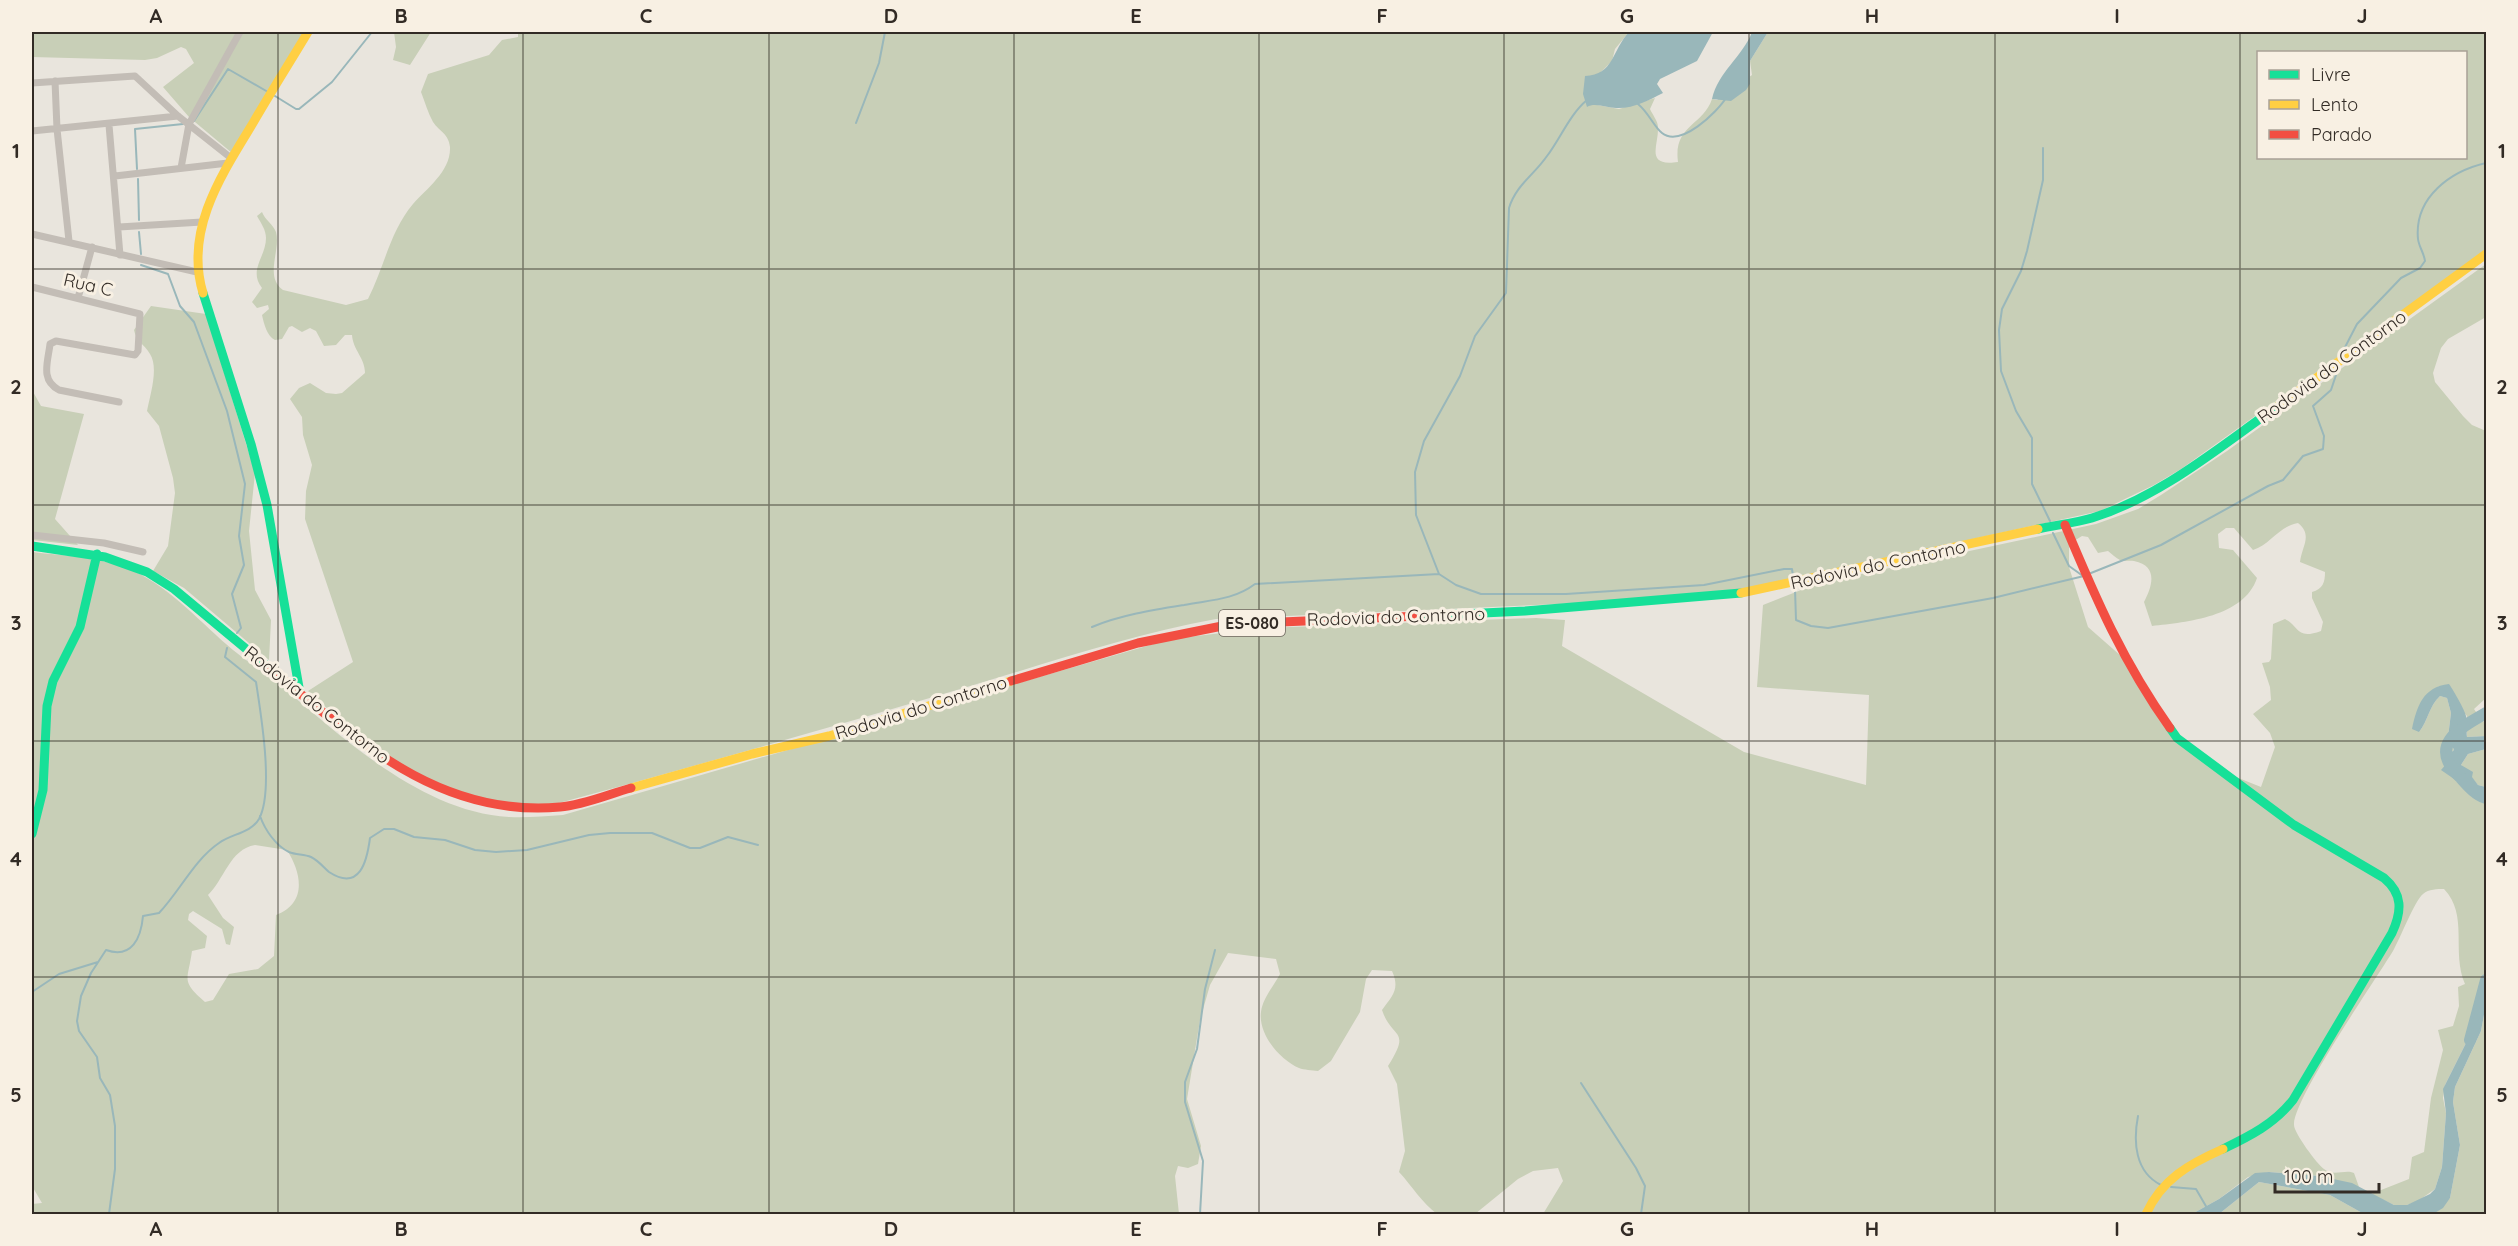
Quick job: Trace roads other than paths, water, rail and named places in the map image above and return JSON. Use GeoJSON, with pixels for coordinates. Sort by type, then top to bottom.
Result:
{"type":"FeatureCollection","features":[{"type":"Feature","properties":{"kind":"main road"},"geometry":{"type":"LineString","coordinates":[[300,693],[267,505],[251,444],[197,273],[202,222],[212,195],[230,160],[308,32]]}},
{"type":"Feature","properties":{"kind":"main road","name":"Rodovia do Contorno"},"geometry":{"type":"LineString","coordinates":[[32,546],[97,554],[150,573],[364,745],[410,776],[466,800],[491,806],[533,810],[588,802],[752,754],[829,736],[1138,643],[1196,629],[1232,624],[1618,605],[1735,594],[2064,525],[2115,510],[2155,491],[2487,254]]}},
{"type":"Feature","properties":{"kind":"main road"},"geometry":{"type":"LineString","coordinates":[[2064,525],[2110,631],[2148,697],[2177,738],[2294,825],[2389,882],[2399,894],[2400,901],[2399,920],[2392,933],[2283,1111],[2242,1142],[2172,1177],[2158,1191],[2146,1215]]}},
{"type":"Feature","properties":{"kind":"main road"},"geometry":{"type":"LineString","coordinates":[[32,834],[43,790],[47,706],[53,681],[80,627],[97,554]]}},
{"type":"Feature","properties":{"kind":"street"},"geometry":{"type":"LineString","coordinates":[[181,168],[189,124],[240,32]]}},
{"type":"Feature","properties":{"kind":"street"},"geometry":{"type":"LineString","coordinates":[[32,83],[135,76],[230,160]]}},
{"type":"Feature","properties":{"kind":"street"},"geometry":{"type":"LineString","coordinates":[[55,81],[57,129],[69,241]]}},
{"type":"Feature","properties":{"kind":"street"},"geometry":{"type":"LineString","coordinates":[[32,131],[109,125],[178,116]]}},
{"type":"Feature","properties":{"kind":"street"},"geometry":{"type":"LineString","coordinates":[[109,125],[120,255]]}},
{"type":"Feature","properties":{"kind":"street"},"geometry":{"type":"LineString","coordinates":[[115,176],[230,160]]}},
{"type":"Feature","properties":{"kind":"street"},"geometry":{"type":"LineString","coordinates":[[119,227],[202,222]]}},
{"type":"Feature","properties":{"kind":"street"},"geometry":{"type":"LineString","coordinates":[[32,234],[197,273]]}},
{"type":"Feature","properties":{"kind":"street"},"geometry":{"type":"LineString","coordinates":[[78,298],[92,247]]}},
{"type":"Feature","properties":{"kind":"street","name":"Rua C"},"geometry":{"type":"LineString","coordinates":[[32,288],[138,313],[141,319],[138,351],[135,355],[56,341],[50,344],[46,374],[52,386],[59,390],[119,402]]}},
{"type":"Feature","properties":{"kind":"street"},"geometry":{"type":"LineString","coordinates":[[32,535],[104,543],[142,552]]}},
{"type":"Feature","properties":{"kind":"water"},"geometry":{"type":"Polygon","coordinates":[[[1629,32],[1713,32],[1697,61],[1660,79],[1657,84],[1663,93],[1629,107],[1594,105],[1587,107],[1583,94],[1585,76],[1595,75],[1607,66],[1629,32]]]}},
{"type":"Feature","properties":{"kind":"water"},"geometry":{"type":"Polygon","coordinates":[[[1752,32],[1768,32],[1750,61],[1750,84],[1746,90],[1731,101],[1712,99],[1725,72],[1743,49],[1752,32]]]}},
{"type":"Feature","properties":{"kind":"water"},"geometry":{"type":"Polygon","coordinates":[[[2449,684],[2465,713],[2467,737],[2486,736],[2486,749],[2468,754],[2461,765],[2473,772],[2472,777],[2478,785],[2486,787],[2486,801],[2441,770],[2448,762],[2449,754],[2454,750],[2448,737],[2451,713],[2447,698],[2440,696],[2436,700],[2419,732],[2412,729],[2419,705],[2427,693],[2449,684]]]}},
{"type":"Feature","properties":{"kind":"water"},"geometry":{"type":"Polygon","coordinates":[[[2486,973],[2486,1004],[2481,1031],[2455,1087],[2453,1102],[2460,1145],[2450,1198],[2443,1208],[2433,1214],[2364,1214],[2330,1195],[2259,1182],[2219,1214],[2192,1214],[2219,1199],[2255,1173],[2319,1176],[2352,1183],[2394,1205],[2407,1205],[2430,1194],[2435,1189],[2442,1167],[2446,1113],[2443,1089],[2479,1017],[2478,1008],[2486,973]]]}},
{"type":"Feature","properties":{"kind":"waterway"},"geometry":{"type":"LineString","coordinates":[[275,96],[299,109],[332,82],[372,32]]}},
{"type":"Feature","properties":{"kind":"waterway"},"geometry":{"type":"LineString","coordinates":[[856,123],[879,63],[885,32]]}},
{"type":"Feature","properties":{"kind":"waterway"},"geometry":{"type":"LineString","coordinates":[[194,121],[228,69],[268,92]]}},
{"type":"Feature","properties":{"kind":"waterway"},"geometry":{"type":"LineString","coordinates":[[1638,104],[1662,133],[1679,136],[1707,119],[1726,98]]}},
{"type":"Feature","properties":{"kind":"waterway"},"geometry":{"type":"LineString","coordinates":[[1587,100],[1575,112],[1542,163],[1521,186],[1512,200],[1509,208],[1506,293],[1475,336],[1460,376],[1424,441],[1415,472],[1416,515],[1439,574],[1456,585],[1481,594],[1566,594],[1704,585],[1784,569],[1792,569],[1793,576]]}},
{"type":"Feature","properties":{"kind":"waterway"},"geometry":{"type":"LineString","coordinates":[[137,169],[135,129],[183,124]]}},
{"type":"Feature","properties":{"kind":"waterway"},"geometry":{"type":"LineString","coordinates":[[2043,148],[2043,180],[2027,251],[2021,271],[2002,309],[1999,330],[2001,371],[2016,411],[2032,438],[2032,484],[2050,521]]}},
{"type":"Feature","properties":{"kind":"waterway"},"geometry":{"type":"LineString","coordinates":[[2342,353],[2357,324],[2401,278],[2420,268],[2425,261],[2418,239],[2418,224],[2422,211],[2437,188],[2460,172],[2486,163]]}},
{"type":"Feature","properties":{"kind":"waterway"},"geometry":{"type":"LineString","coordinates":[[138,179],[139,220]]}},
{"type":"Feature","properties":{"kind":"waterway"},"geometry":{"type":"LineString","coordinates":[[139,232],[141,254]]}},
{"type":"Feature","properties":{"kind":"waterway"},"geometry":{"type":"LineString","coordinates":[[141,265],[168,274],[180,306],[194,322],[227,411],[245,484],[239,536],[244,565],[232,594],[241,628],[237,633]]}},
{"type":"Feature","properties":{"kind":"waterway"},"geometry":{"type":"LineString","coordinates":[[2091,573],[2161,545],[2283,480],[2303,456],[2323,449],[2324,436],[2313,406],[2331,390],[2336,375]]}},
{"type":"Feature","properties":{"kind":"waterway"},"geometry":{"type":"LineString","coordinates":[[2053,533],[2069,566],[2083,576]]}},
{"type":"Feature","properties":{"kind":"waterway"},"geometry":{"type":"LineString","coordinates":[[1092,627],[1137,613],[1230,596],[1255,584],[1439,574]]}},
{"type":"Feature","properties":{"kind":"waterway"},"geometry":{"type":"LineString","coordinates":[[1795,589],[1796,620],[1811,626],[1828,628],[1993,598],[2084,576]]}},
{"type":"Feature","properties":{"kind":"waterway"},"geometry":{"type":"LineString","coordinates":[[109,1214],[115,1169],[115,1126],[110,1095],[100,1078],[97,1057],[79,1031],[77,1021],[81,996],[91,973],[106,950],[122,952],[134,945],[140,932],[143,916],[159,913],[210,850],[224,840],[251,827],[259,819],[266,790],[266,772],[256,682],[225,657],[227,648]]}},
{"type":"Feature","properties":{"kind":"waterway"},"geometry":{"type":"LineString","coordinates":[[2486,713],[2457,732],[2450,739],[2447,748],[2447,757],[2451,767],[2472,790],[2486,798]]}},
{"type":"Feature","properties":{"kind":"waterway"},"geometry":{"type":"LineString","coordinates":[[260,816],[272,837],[284,849],[311,857],[329,872],[348,878],[355,876],[364,864],[370,838],[384,829],[394,829],[414,837],[445,840],[475,850],[496,852],[527,850],[589,835],[610,833],[652,833],[690,848],[700,848],[728,837],[758,845]]}},
{"type":"Feature","properties":{"kind":"waterway"},"geometry":{"type":"LineString","coordinates":[[1200,1214],[1203,1161],[1185,1102],[1185,1082],[1197,1049],[1205,989],[1215,950]]}},
{"type":"Feature","properties":{"kind":"waterway"},"geometry":{"type":"LineString","coordinates":[[32,992],[59,974],[98,962]]}},
{"type":"Feature","properties":{"kind":"waterway"},"geometry":{"type":"LineString","coordinates":[[2470,1040],[2486,980]]}},
{"type":"Feature","properties":{"kind":"waterway"},"geometry":{"type":"LineString","coordinates":[[1581,1083],[1636,1168],[1645,1186],[1641,1214]]}},
{"type":"Feature","properties":{"kind":"waterway"},"geometry":{"type":"LineString","coordinates":[[2138,1116],[2136,1136],[2138,1155],[2146,1172],[2161,1185]]}},
{"type":"Feature","properties":{"kind":"waterway"},"geometry":{"type":"LineString","coordinates":[[2171,1187],[2196,1189],[2207,1208]]}}]}
